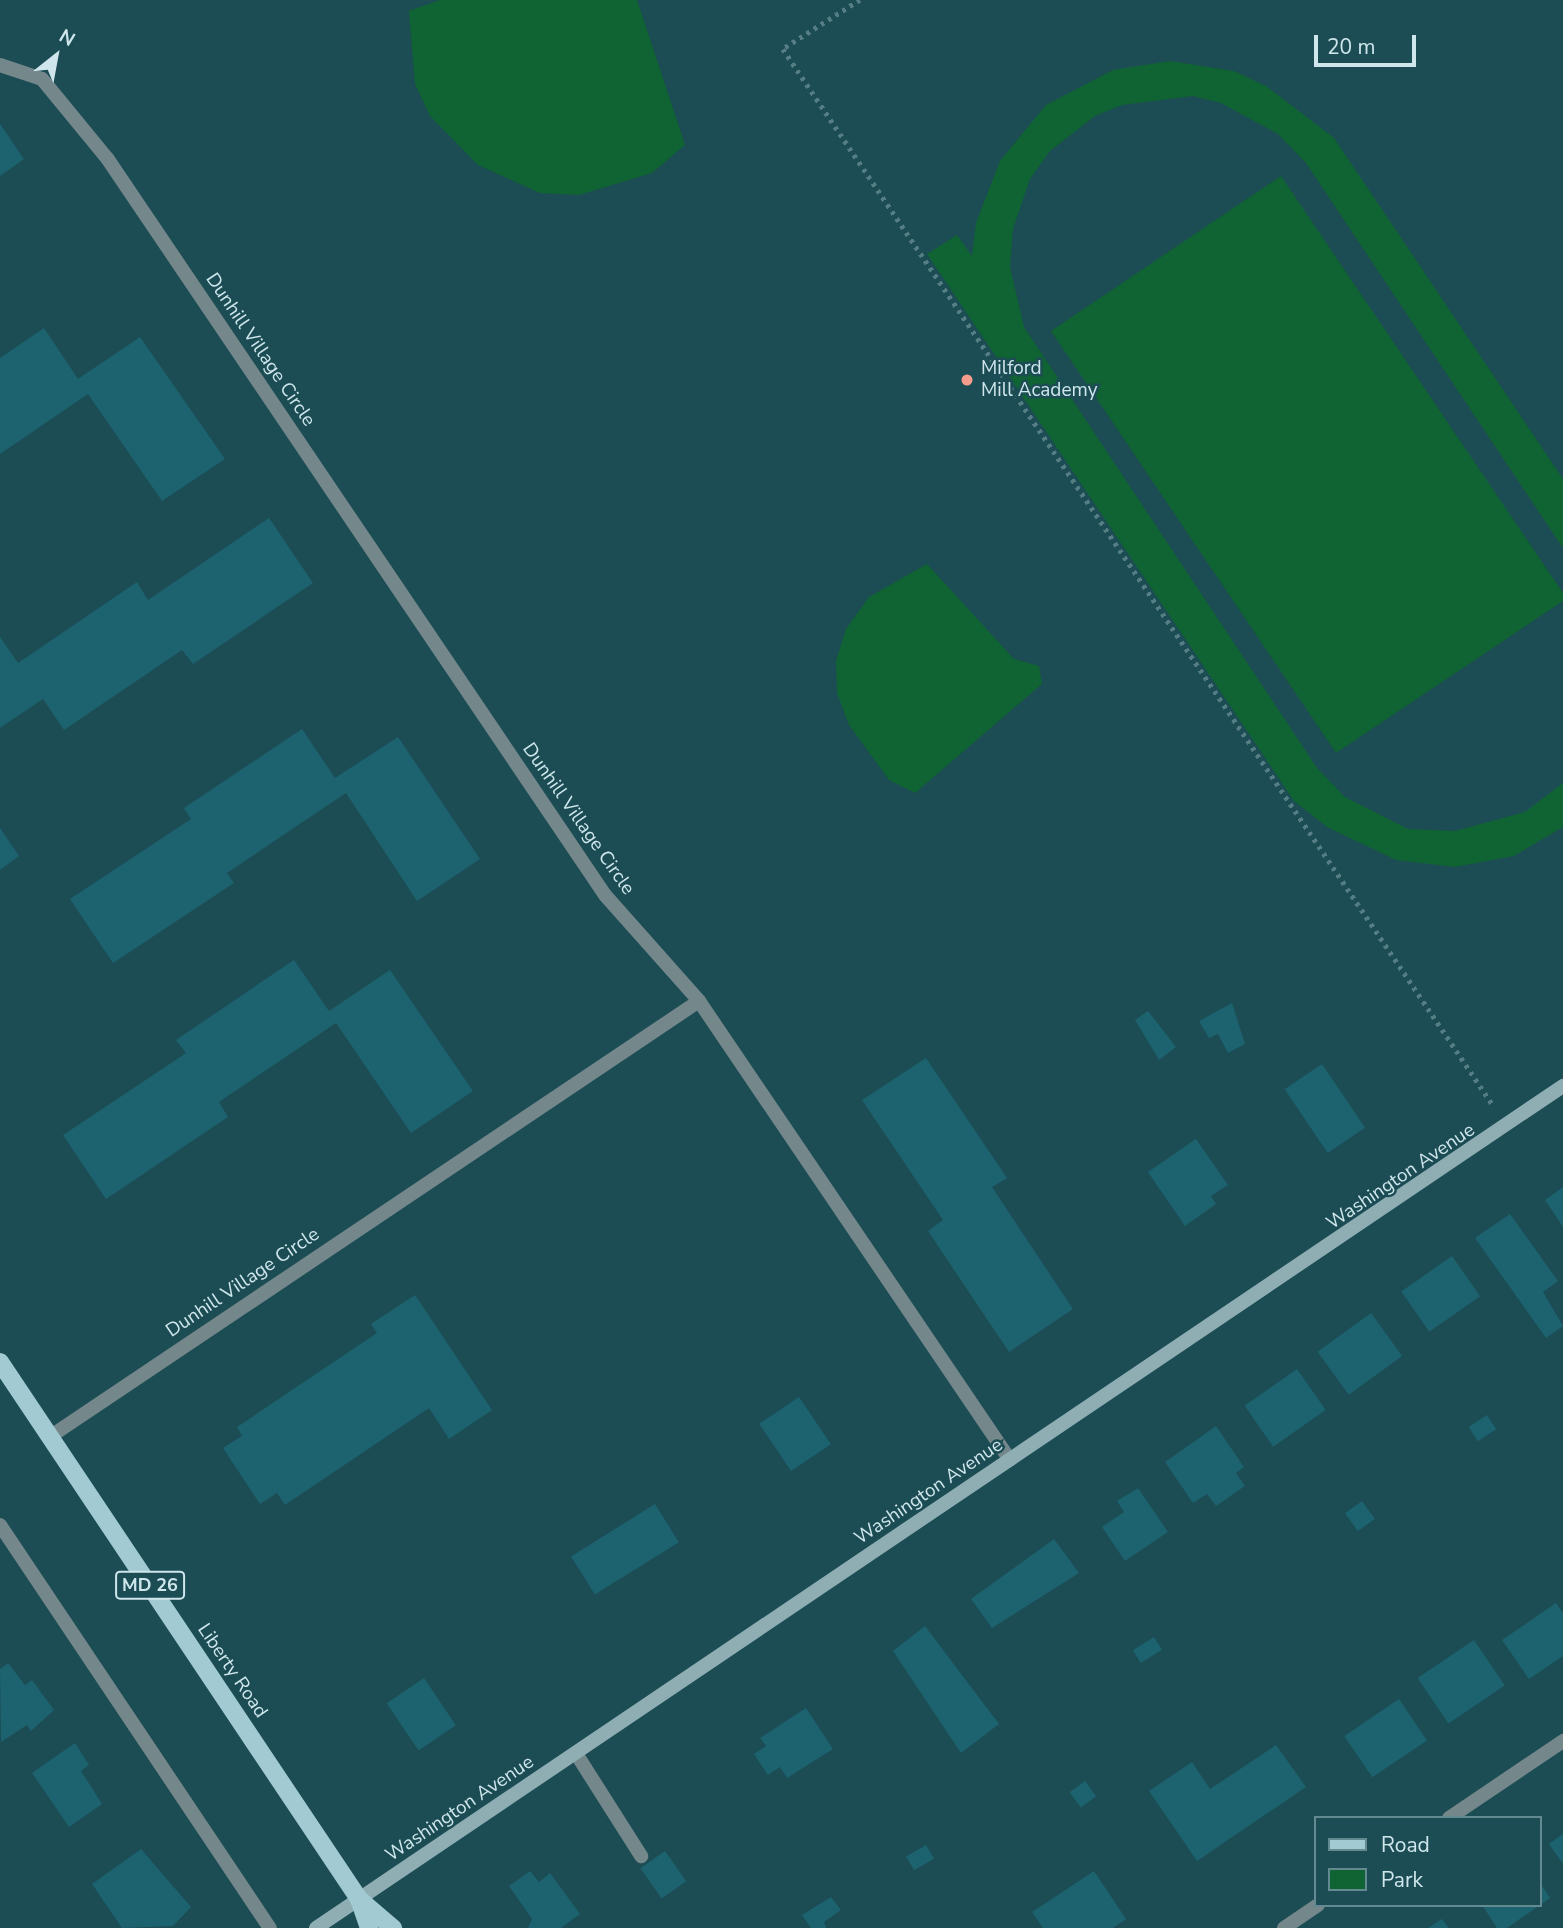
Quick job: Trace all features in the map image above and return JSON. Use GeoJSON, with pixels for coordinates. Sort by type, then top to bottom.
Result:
{"type":"FeatureCollection","features":[{"type":"Feature","properties":{"kind":"main road","name":"Washington Avenue"},"geometry":{"type":"LineString","coordinates":[[316,1928],[1508,1127],[1563,1086]]}},
{"type":"Feature","properties":{"kind":"main road","name":"Liberty Road"},"geometry":{"type":"LineString","coordinates":[[0,1362],[359,1899],[369,1928]]}},
{"type":"Feature","properties":{"kind":"main road","name":"Liberty Road"},"geometry":{"type":"LineString","coordinates":[[359,1899],[393,1928]]}},
{"type":"Feature","properties":{"kind":"street","name":"Dunhill Village Circle"},"geometry":{"type":"LineString","coordinates":[[0,65],[42,79],[107,158],[605,895],[699,1001],[51,1436]]}},
{"type":"Feature","properties":{"kind":"street"},"geometry":{"type":"LineString","coordinates":[[699,1001],[1010,1460]]}},
{"type":"Feature","properties":{"kind":"street"},"geometry":{"type":"LineString","coordinates":[[0,1525],[270,1928]]}},
{"type":"Feature","properties":{"kind":"street"},"geometry":{"type":"LineString","coordinates":[[1451,1816],[1563,1741]]}},
{"type":"Feature","properties":{"kind":"street"},"geometry":{"type":"LineString","coordinates":[[577,1755],[642,1856]]}},
{"type":"Feature","properties":{"kind":"street"},"geometry":{"type":"LineString","coordinates":[[1284,1928],[1315,1907]]}},
{"type":"Feature","properties":{"kind":"path"},"geometry":{"type":"LineString","coordinates":[[860,0],[783,49],[1508,1127]]}},
{"type":"Feature","properties":{"kind":"green space"},"geometry":{"type":"Polygon","coordinates":[[[440,0],[637,0],[685,145],[652,173],[579,195],[540,193],[478,165],[430,116],[415,84],[409,11],[440,0]]]}},
{"type":"Feature","properties":{"kind":"green space"},"geometry":{"type":"Polygon","coordinates":[[[1170,61],[1234,71],[1266,86],[1334,138],[1563,479],[1563,548],[1306,163],[1278,134],[1221,103],[1193,96],[1122,105],[1095,116],[1050,151],[1030,179],[1013,229],[1010,267],[1024,327],[1317,768],[1345,797],[1408,829],[1455,831],[1525,812],[1563,783],[1563,827],[1514,856],[1455,867],[1396,860],[1327,827],[1294,801],[927,254],[957,235],[972,256],[976,223],[1000,161],[1046,105],[1113,70],[1170,61]]]}},
{"type":"Feature","properties":{"kind":"green space"},"geometry":{"type":"Polygon","coordinates":[[[1281,176],[1563,593],[1563,601],[1336,753],[1051,331],[1281,176]]]}},
{"type":"Feature","properties":{"kind":"green space"},"geometry":{"type":"Polygon","coordinates":[[[927,564],[1014,659],[1039,666],[1042,684],[915,793],[889,780],[849,725],[837,693],[836,661],[846,629],[869,597],[927,564]]]}},
{"type":"Feature","properties":{"kind":"building"},"geometry":{"type":"Polygon","coordinates":[[[0,124],[24,159],[0,176],[0,124]]]}},
{"type":"Feature","properties":{"kind":"building"},"geometry":{"type":"Polygon","coordinates":[[[44,328],[78,379],[140,337],[225,459],[162,501],[88,394],[0,454],[0,358],[44,328]]]}},
{"type":"Feature","properties":{"kind":"building"},"geometry":{"type":"Polygon","coordinates":[[[269,518],[313,583],[193,664],[182,650],[64,730],[43,699],[0,728],[0,637],[18,663],[137,582],[148,600],[269,518]]]}},
{"type":"Feature","properties":{"kind":"building"},"geometry":{"type":"Polygon","coordinates":[[[302,729],[335,778],[398,737],[480,859],[417,901],[346,793],[227,873],[234,883],[113,963],[70,899],[191,819],[184,808],[302,729]]]}},
{"type":"Feature","properties":{"kind":"building"},"geometry":{"type":"Polygon","coordinates":[[[0,828],[19,856],[0,870],[0,828]]]}},
{"type":"Feature","properties":{"kind":"building"},"geometry":{"type":"Polygon","coordinates":[[[294,960],[329,1011],[390,970],[473,1091],[411,1133],[336,1023],[219,1102],[228,1117],[106,1199],[63,1135],[186,1053],[176,1040],[294,960]]]}},
{"type":"Feature","properties":{"kind":"building"},"geometry":{"type":"Polygon","coordinates":[[[1232,1003],[1245,1044],[1228,1053],[1218,1034],[1209,1038],[1199,1021],[1232,1003]]]}},
{"type":"Feature","properties":{"kind":"building"},"geometry":{"type":"Polygon","coordinates":[[[1148,1011],[1176,1047],[1159,1060],[1135,1020],[1148,1011]]]}},
{"type":"Feature","properties":{"kind":"building"},"geometry":{"type":"Polygon","coordinates":[[[926,1058],[1007,1178],[992,1187],[1073,1309],[1009,1352],[928,1231],[943,1220],[862,1100],[926,1058]]]}},
{"type":"Feature","properties":{"kind":"building"},"geometry":{"type":"Polygon","coordinates":[[[1322,1064],[1365,1128],[1328,1153],[1285,1089],[1322,1064]]]}},
{"type":"Feature","properties":{"kind":"building"},"geometry":{"type":"Polygon","coordinates":[[[1196,1139],[1228,1185],[1211,1196],[1216,1204],[1185,1226],[1148,1172],[1196,1139]]]}},
{"type":"Feature","properties":{"kind":"building"},"geometry":{"type":"Polygon","coordinates":[[[1563,1187],[1563,1227],[1545,1200],[1563,1187]]]}},
{"type":"Feature","properties":{"kind":"building"},"geometry":{"type":"Polygon","coordinates":[[[1510,1214],[1558,1281],[1543,1292],[1563,1326],[1546,1338],[1475,1238],[1510,1214]]]}},
{"type":"Feature","properties":{"kind":"building"},"geometry":{"type":"Polygon","coordinates":[[[1452,1256],[1480,1296],[1429,1332],[1401,1292],[1452,1256]]]}},
{"type":"Feature","properties":{"kind":"building"},"geometry":{"type":"Polygon","coordinates":[[[415,1295],[492,1410],[449,1439],[429,1408],[285,1505],[277,1493],[260,1504],[223,1448],[242,1436],[237,1427],[377,1333],[371,1324],[415,1295]]]}},
{"type":"Feature","properties":{"kind":"building"},"geometry":{"type":"Polygon","coordinates":[[[1371,1313],[1402,1356],[1349,1395],[1318,1352],[1371,1313]]]}},
{"type":"Feature","properties":{"kind":"building"},"geometry":{"type":"Polygon","coordinates":[[[1297,1369],[1326,1410],[1273,1447],[1245,1406],[1297,1369]]]}},
{"type":"Feature","properties":{"kind":"building"},"geometry":{"type":"Polygon","coordinates":[[[799,1397],[831,1444],[791,1471],[759,1424],[799,1397]]]}},
{"type":"Feature","properties":{"kind":"building"},"geometry":{"type":"Polygon","coordinates":[[[1487,1415],[1496,1429],[1478,1441],[1469,1427],[1487,1415]]]}},
{"type":"Feature","properties":{"kind":"building"},"geometry":{"type":"Polygon","coordinates":[[[1216,1426],[1244,1467],[1236,1473],[1245,1486],[1216,1506],[1207,1494],[1193,1503],[1165,1462],[1216,1426]]]}},
{"type":"Feature","properties":{"kind":"building"},"geometry":{"type":"Polygon","coordinates":[[[1138,1488],[1168,1532],[1125,1561],[1102,1527],[1124,1512],[1117,1501],[1138,1488]]]}},
{"type":"Feature","properties":{"kind":"building"},"geometry":{"type":"Polygon","coordinates":[[[1362,1501],[1375,1519],[1358,1531],[1345,1513],[1362,1501]]]}},
{"type":"Feature","properties":{"kind":"building"},"geometry":{"type":"Polygon","coordinates":[[[655,1504],[679,1542],[595,1595],[571,1556],[655,1504]]]}},
{"type":"Feature","properties":{"kind":"building"},"geometry":{"type":"Polygon","coordinates":[[[1054,1539],[1079,1573],[992,1628],[971,1599],[1054,1539]]]}},
{"type":"Feature","properties":{"kind":"building"},"geometry":{"type":"Polygon","coordinates":[[[1556,1603],[1563,1613],[1563,1656],[1529,1679],[1502,1640],[1556,1603]]]}},
{"type":"Feature","properties":{"kind":"building"},"geometry":{"type":"Polygon","coordinates":[[[925,1626],[999,1724],[961,1753],[893,1651],[925,1626]]]}},
{"type":"Feature","properties":{"kind":"building"},"geometry":{"type":"Polygon","coordinates":[[[1154,1637],[1162,1650],[1141,1663],[1133,1650],[1154,1637]]]}},
{"type":"Feature","properties":{"kind":"building"},"geometry":{"type":"Polygon","coordinates":[[[1474,1640],[1505,1686],[1448,1724],[1418,1678],[1474,1640]]]}},
{"type":"Feature","properties":{"kind":"building"},"geometry":{"type":"Polygon","coordinates":[[[8,1663],[25,1685],[32,1680],[54,1710],[31,1731],[27,1725],[1,1742],[0,1669],[8,1663]]]}},
{"type":"Feature","properties":{"kind":"building"},"geometry":{"type":"Polygon","coordinates":[[[424,1678],[456,1725],[419,1750],[387,1703],[424,1678]]]}},
{"type":"Feature","properties":{"kind":"building"},"geometry":{"type":"Polygon","coordinates":[[[1399,1699],[1427,1740],[1372,1777],[1344,1736],[1399,1699]]]}},
{"type":"Feature","properties":{"kind":"building"},"geometry":{"type":"Polygon","coordinates":[[[806,1708],[833,1749],[787,1778],[780,1767],[768,1775],[754,1754],[766,1746],[760,1738],[806,1708]]]}},
{"type":"Feature","properties":{"kind":"building"},"geometry":{"type":"Polygon","coordinates":[[[75,1743],[89,1765],[81,1771],[102,1804],[69,1827],[32,1773],[75,1743]]]}},
{"type":"Feature","properties":{"kind":"building"},"geometry":{"type":"Polygon","coordinates":[[[1276,1745],[1306,1787],[1197,1861],[1149,1791],[1192,1762],[1210,1789],[1276,1745]]]}},
{"type":"Feature","properties":{"kind":"building"},"geometry":{"type":"Polygon","coordinates":[[[1085,1781],[1096,1796],[1081,1808],[1070,1792],[1085,1781]]]}},
{"type":"Feature","properties":{"kind":"building"},"geometry":{"type":"Polygon","coordinates":[[[1563,1834],[1563,1864],[1549,1844],[1563,1834]]]}},
{"type":"Feature","properties":{"kind":"building"},"geometry":{"type":"Polygon","coordinates":[[[926,1845],[934,1859],[914,1870],[906,1856],[926,1845]]]}},
{"type":"Feature","properties":{"kind":"building"},"geometry":{"type":"Polygon","coordinates":[[[141,1849],[191,1907],[173,1926],[122,1928],[92,1884],[141,1849]]]}},
{"type":"Feature","properties":{"kind":"building"},"geometry":{"type":"Polygon","coordinates":[[[665,1851],[686,1881],[662,1899],[640,1868],[665,1851]]]}},
{"type":"Feature","properties":{"kind":"building"},"geometry":{"type":"Polygon","coordinates":[[[530,1871],[539,1882],[550,1873],[580,1914],[561,1928],[528,1928],[532,1919],[509,1886],[530,1871]]]}},
{"type":"Feature","properties":{"kind":"building"},"geometry":{"type":"Polygon","coordinates":[[[1094,1871],[1126,1919],[1113,1928],[1043,1928],[1032,1912],[1094,1871]]]}},
{"type":"Feature","properties":{"kind":"building"},"geometry":{"type":"Polygon","coordinates":[[[1542,1886],[1550,1898],[1542,1904],[1542,1886]]]}},
{"type":"Feature","properties":{"kind":"building"},"geometry":{"type":"Polygon","coordinates":[[[831,1897],[841,1910],[824,1922],[826,1928],[811,1928],[802,1915],[831,1897]]]}},
{"type":"Feature","properties":{"kind":"building"},"geometry":{"type":"Polygon","coordinates":[[[1483,1907],[1537,1907],[1507,1928],[1497,1928],[1483,1907]]]}},
{"type":"Feature","properties":{"kind":"building"},"geometry":{"type":"Polygon","coordinates":[[[1442,1919],[1449,1928],[1428,1928],[1442,1919]]]}},
{"type":"Feature","properties":{"kind":"place","name":"Milford Mill Academy"},"geometry":{"type":"Point","coordinates":[967,380]}}]}
